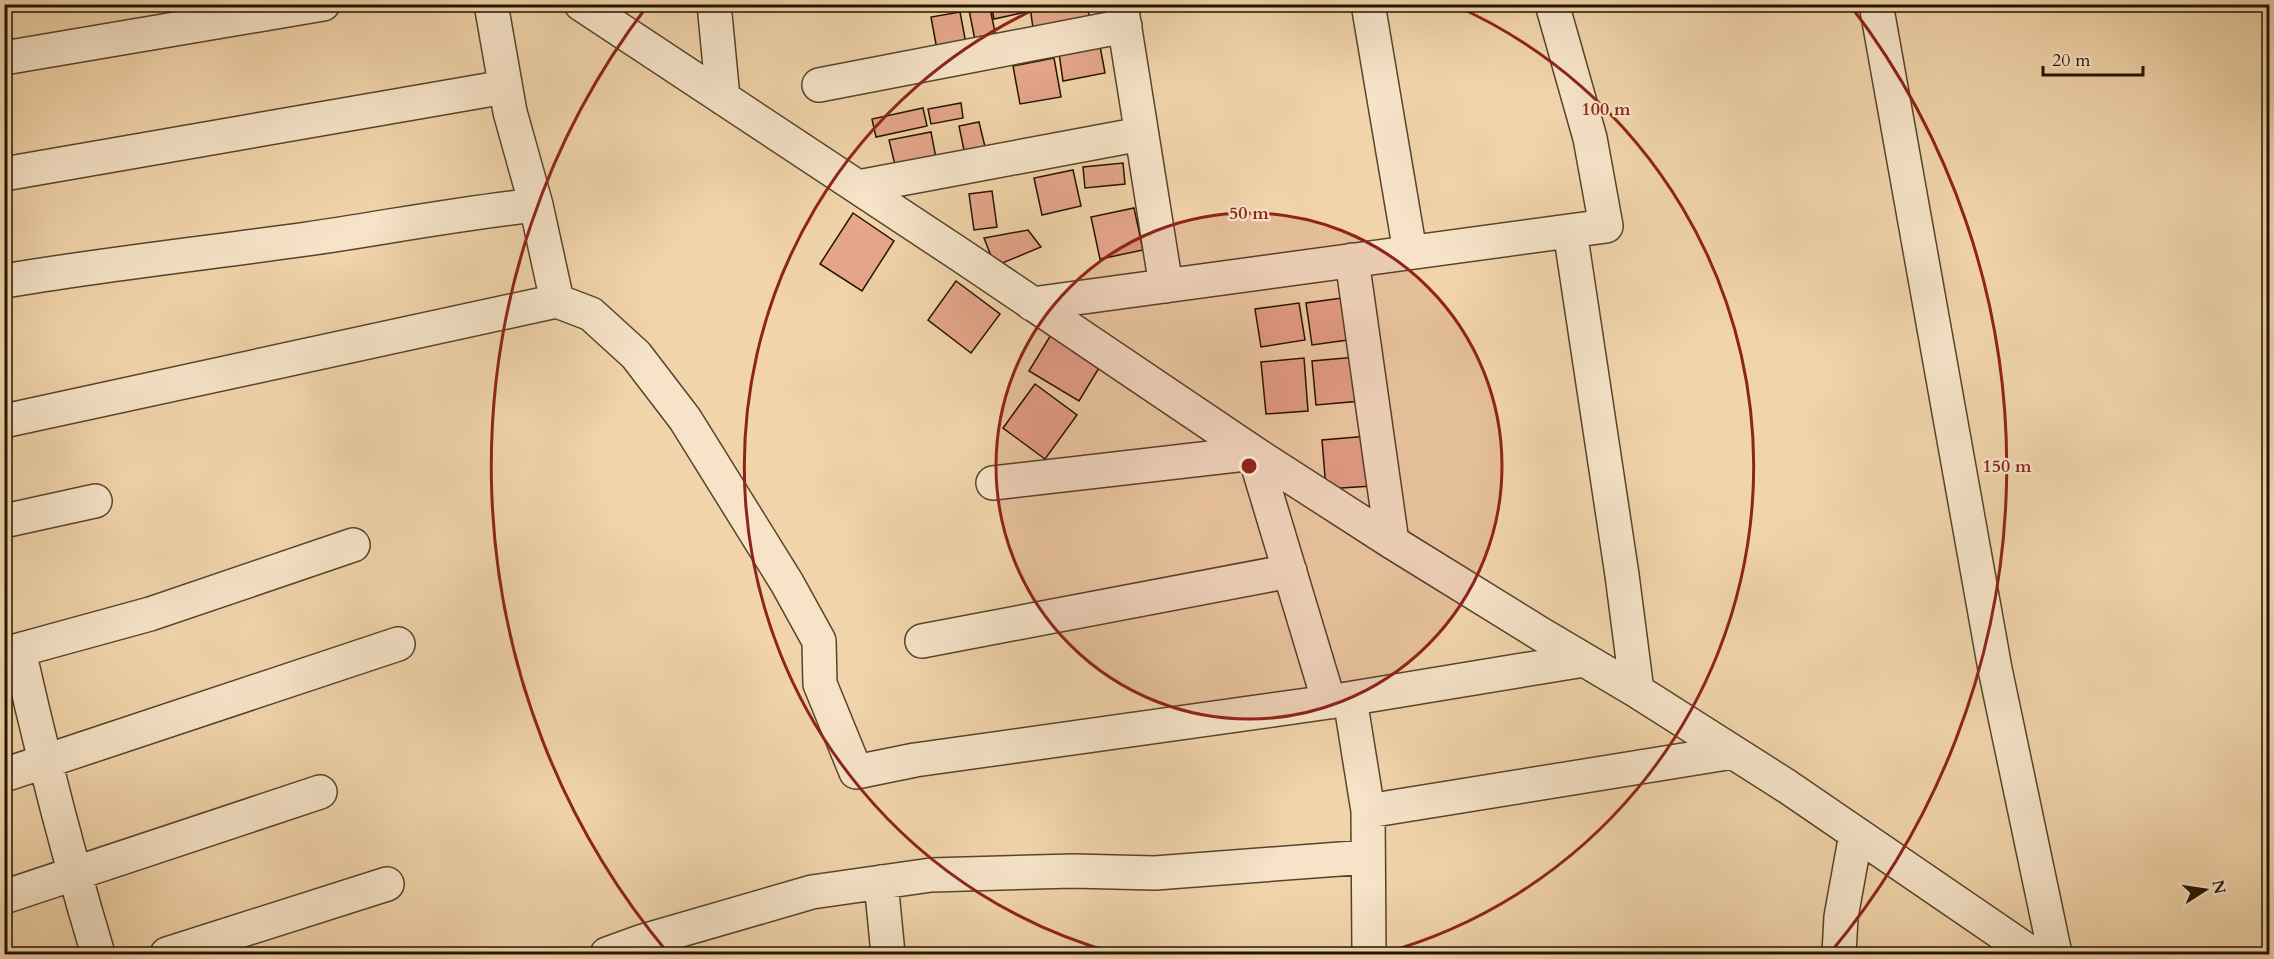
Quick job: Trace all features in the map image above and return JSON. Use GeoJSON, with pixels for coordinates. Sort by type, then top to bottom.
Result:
{"type":"FeatureCollection","features":[{"type":"Feature","properties":{"kind":"street"},"geometry":{"type":"LineString","coordinates":[[4,58],[323,4]]}},
{"type":"Feature","properties":{"kind":"street"},"geometry":{"type":"LineString","coordinates":[[491,4],[510,112],[536,205],[557,301]]}},
{"type":"Feature","properties":{"kind":"street"},"geometry":{"type":"LineString","coordinates":[[581,4],[1254,453],[1392,542],[1637,691],[1788,787],[2032,954]]}},
{"type":"Feature","properties":{"kind":"street"},"geometry":{"type":"LineString","coordinates":[[714,4],[723,98]]}},
{"type":"Feature","properties":{"kind":"street"},"geometry":{"type":"LineString","coordinates":[[1368,4],[1410,252]]}},
{"type":"Feature","properties":{"kind":"street"},"geometry":{"type":"LineString","coordinates":[[1032,304],[1606,226],[1590,138],[1552,4]]}},
{"type":"Feature","properties":{"kind":"street"},"geometry":{"type":"LineString","coordinates":[[1876,4],[1995,669],[2055,954]]}},
{"type":"Feature","properties":{"kind":"street"},"geometry":{"type":"LineString","coordinates":[[819,85],[1123,15],[1166,286]]}},
{"type":"Feature","properties":{"kind":"street"},"geometry":{"type":"LineString","coordinates":[[4,174],[505,87]]}},
{"type":"Feature","properties":{"kind":"street"},"geometry":{"type":"LineString","coordinates":[[858,187],[1142,134]]}},
{"type":"Feature","properties":{"kind":"street"},"geometry":{"type":"LineString","coordinates":[[4,281],[86,267],[382,228],[464,213],[536,205]]}},
{"type":"Feature","properties":{"kind":"street"},"geometry":{"type":"LineString","coordinates":[[1570,231],[1622,575],[1637,691]]}},
{"type":"Feature","properties":{"kind":"street"},"geometry":{"type":"LineString","coordinates":[[1352,260],[1392,542]]}},
{"type":"Feature","properties":{"kind":"street"},"geometry":{"type":"LineString","coordinates":[[4,421],[557,301],[591,314],[636,355],[685,419],[787,583],[819,641],[820,684],[856,772],[915,760],[1340,701],[1584,660]]}},
{"type":"Feature","properties":{"kind":"street"},"geometry":{"type":"LineString","coordinates":[[993,483],[1254,453]]}},
{"type":"Feature","properties":{"kind":"street"},"geometry":{"type":"LineString","coordinates":[[1254,453],[1290,572],[1340,701],[1368,811],[1369,954]]}},
{"type":"Feature","properties":{"kind":"street"},"geometry":{"type":"LineString","coordinates":[[4,521],[95,501]]}},
{"type":"Feature","properties":{"kind":"street"},"geometry":{"type":"LineString","coordinates":[[99,954],[74,874],[12,652],[150,614],[353,545]]}},
{"type":"Feature","properties":{"kind":"street"},"geometry":{"type":"LineString","coordinates":[[922,640],[1290,572]]}},
{"type":"Feature","properties":{"kind":"street"},"geometry":{"type":"LineString","coordinates":[[4,775],[398,644]]}},
{"type":"Feature","properties":{"kind":"street"},"geometry":{"type":"LineString","coordinates":[[1368,811],[1733,752]]}},
{"type":"Feature","properties":{"kind":"street"},"geometry":{"type":"LineString","coordinates":[[4,897],[320,792]]}},
{"type":"Feature","properties":{"kind":"street"},"geometry":{"type":"LineString","coordinates":[[1839,954],[1841,917],[1856,834]]}},
{"type":"Feature","properties":{"kind":"street"},"geometry":{"type":"LineString","coordinates":[[607,954],[643,941],[812,892],[931,875],[1073,871],[1155,873],[1367,857]]}},
{"type":"Feature","properties":{"kind":"street"},"geometry":{"type":"LineString","coordinates":[[881,882],[888,954]]}},
{"type":"Feature","properties":{"kind":"street"},"geometry":{"type":"LineString","coordinates":[[167,954],[387,884]]}},
{"type":"Feature","properties":{"kind":"building"},"geometry":{"type":"Polygon","coordinates":[[[989,4],[997,41],[976,45],[968,5],[989,4]]]}},
{"type":"Feature","properties":{"kind":"building"},"geometry":{"type":"Polygon","coordinates":[[[991,4],[1025,4],[1026,12],[994,19],[991,4]]]}},
{"type":"Feature","properties":{"kind":"building"},"geometry":{"type":"Polygon","coordinates":[[[1046,4],[1087,4],[1091,27],[1034,35],[1030,7],[1046,4]]]}},
{"type":"Feature","properties":{"kind":"building"},"geometry":{"type":"Polygon","coordinates":[[[960,12],[967,49],[938,55],[931,17],[960,12]]]}},
{"type":"Feature","properties":{"kind":"building"},"geometry":{"type":"Polygon","coordinates":[[[1100,46],[1105,73],[1063,81],[1059,53],[1100,46]]]}},
{"type":"Feature","properties":{"kind":"building"},"geometry":{"type":"Polygon","coordinates":[[[1054,58],[1061,97],[1020,104],[1013,66],[1054,58]]]}},
{"type":"Feature","properties":{"kind":"building"},"geometry":{"type":"Polygon","coordinates":[[[961,103],[963,118],[931,124],[928,109],[961,103]]]}},
{"type":"Feature","properties":{"kind":"building"},"geometry":{"type":"Polygon","coordinates":[[[923,108],[927,126],[876,137],[872,119],[923,108]]]}},
{"type":"Feature","properties":{"kind":"building"},"geometry":{"type":"Polygon","coordinates":[[[979,122],[987,155],[966,160],[959,126],[979,122]]]}},
{"type":"Feature","properties":{"kind":"building"},"geometry":{"type":"Polygon","coordinates":[[[931,132],[936,158],[895,165],[889,140],[931,132]]]}},
{"type":"Feature","properties":{"kind":"building"},"geometry":{"type":"Polygon","coordinates":[[[1123,163],[1125,184],[1085,188],[1083,167],[1123,163]]]}},
{"type":"Feature","properties":{"kind":"building"},"geometry":{"type":"Polygon","coordinates":[[[1073,170],[1081,206],[1042,215],[1034,178],[1073,170]]]}},
{"type":"Feature","properties":{"kind":"building"},"geometry":{"type":"Polygon","coordinates":[[[992,191],[997,227],[974,230],[969,194],[992,191]]]}},
{"type":"Feature","properties":{"kind":"building"},"geometry":{"type":"Polygon","coordinates":[[[1134,208],[1143,250],[1100,259],[1091,217],[1134,208]]]}},
{"type":"Feature","properties":{"kind":"building"},"geometry":{"type":"Polygon","coordinates":[[[853,213],[894,241],[862,291],[820,264],[853,213]]]}},
{"type":"Feature","properties":{"kind":"building"},"geometry":{"type":"Polygon","coordinates":[[[1028,230],[1041,247],[995,266],[984,238],[1028,230]]]}},
{"type":"Feature","properties":{"kind":"building"},"geometry":{"type":"Polygon","coordinates":[[[956,281],[1000,314],[971,353],[928,320],[956,281]]]}},
{"type":"Feature","properties":{"kind":"building"},"geometry":{"type":"Polygon","coordinates":[[[1349,297],[1355,339],[1312,345],[1306,303],[1349,297]]]}},
{"type":"Feature","properties":{"kind":"building"},"geometry":{"type":"Polygon","coordinates":[[[1299,303],[1305,340],[1261,347],[1255,309],[1299,303]]]}},
{"type":"Feature","properties":{"kind":"building"},"geometry":{"type":"Polygon","coordinates":[[[1052,333],[1102,363],[1079,401],[1029,371],[1052,333]]]}},
{"type":"Feature","properties":{"kind":"building"},"geometry":{"type":"Polygon","coordinates":[[[1356,357],[1361,401],[1316,405],[1312,361],[1356,357]]]}},
{"type":"Feature","properties":{"kind":"building"},"geometry":{"type":"Polygon","coordinates":[[[1304,358],[1308,411],[1266,414],[1261,362],[1304,358]]]}},
{"type":"Feature","properties":{"kind":"building"},"geometry":{"type":"Polygon","coordinates":[[[1035,384],[1077,415],[1045,459],[1003,428],[1035,384]]]}},
{"type":"Feature","properties":{"kind":"building"},"geometry":{"type":"Polygon","coordinates":[[[1368,436],[1372,486],[1326,489],[1322,440],[1368,436]]]}}]}
